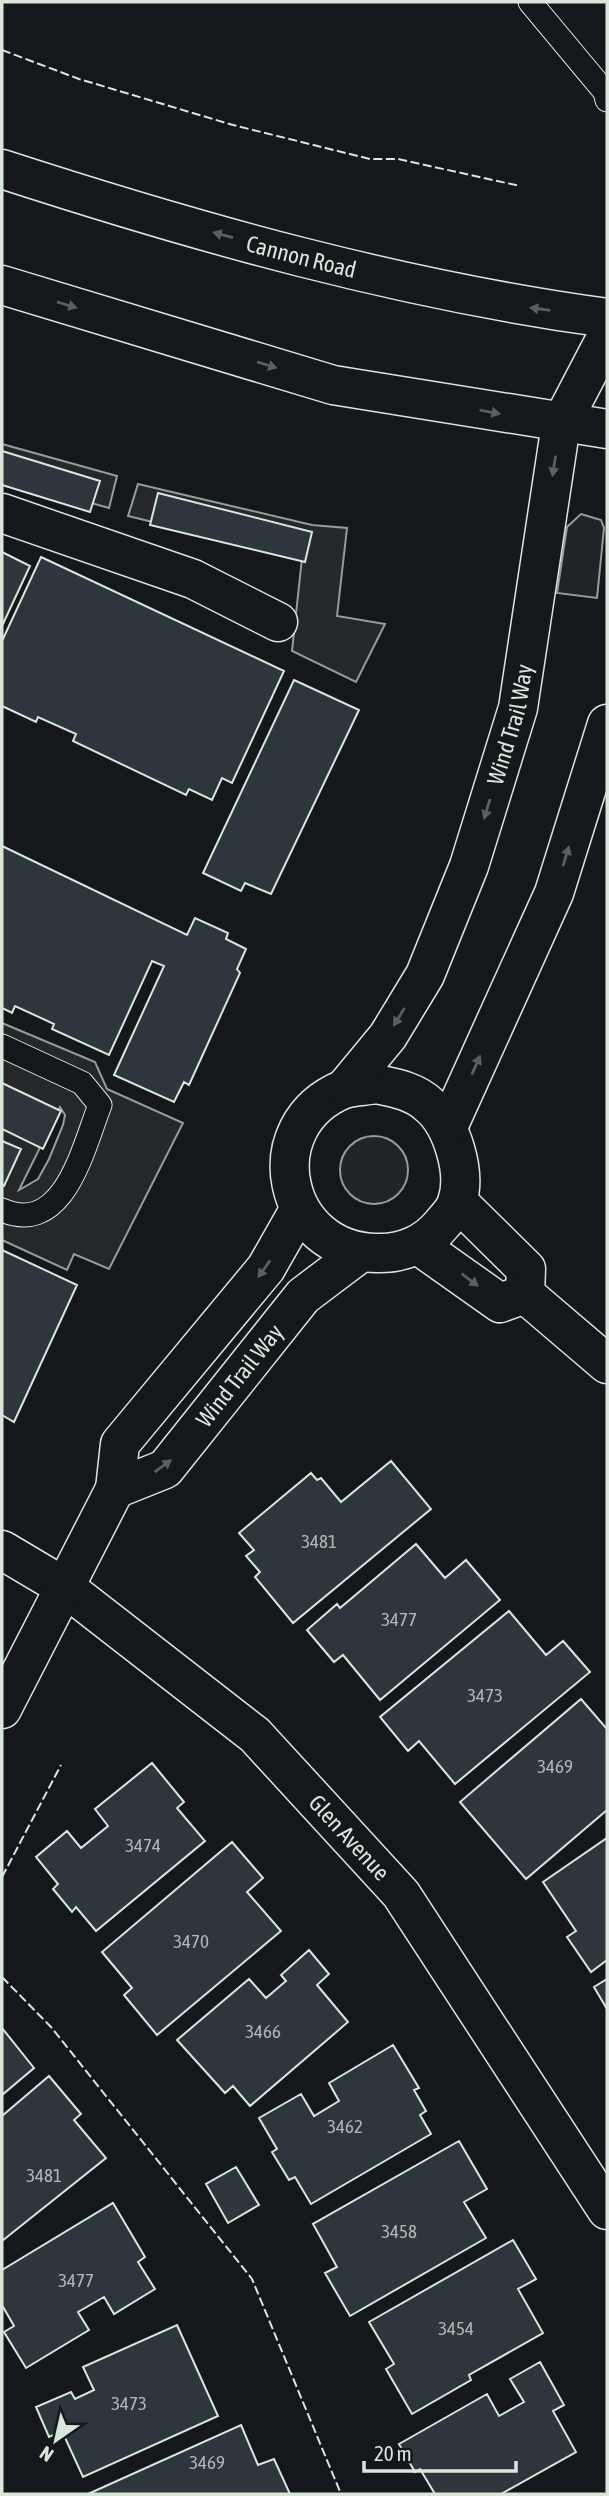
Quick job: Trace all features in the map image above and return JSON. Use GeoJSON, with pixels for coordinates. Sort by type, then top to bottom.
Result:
{"type":"FeatureCollection","features":[{"type":"Feature","properties":{"kind":"street","name":"Cannon Road"},"geometry":{"type":"LineString","coordinates":[[2,169],[117,207],[355,271],[526,307],[607,318]]}},
{"type":"Feature","properties":{"kind":"street"},"geometry":{"type":"LineString","coordinates":[[2,285],[333,385],[561,424],[607,429]]}},
{"type":"Feature","properties":{"kind":"street","name":"Wind Trail Way"},"geometry":{"type":"LineString","coordinates":[[345,1088],[376,1084],[404,1089],[429,1104],[448,1127],[458,1155],[458,1202],[435,1232],[418,1245],[386,1254],[360,1253],[336,1245],[315,1230],[299,1210],[290,1183],[290,1153],[301,1125],[319,1103],[345,1088],[388,1036],[425,975],[469,866],[518,708],[561,424],[607,336]]}},
{"type":"Feature","properties":{"kind":"street"},"geometry":{"type":"LineString","coordinates":[[2,513],[193,579],[278,622]]}},
{"type":"Feature","properties":{"kind":"street"},"geometry":{"type":"LineString","coordinates":[[448,1127],[554,893],[607,724]]}},
{"type":"Feature","properties":{"kind":"street"},"geometry":{"type":"LineString","coordinates":[[458,1202],[526,1269],[525,1294]]}},
{"type":"Feature","properties":{"kind":"street","name":"Wind Trail Way"},"geometry":{"type":"LineString","coordinates":[[2,1709],[115,1489],[120,1444],[266,1268],[299,1210]]}},
{"type":"Feature","properties":{"kind":"street"},"geometry":{"type":"LineString","coordinates":[[418,1245],[500,1303],[525,1294]]}},
{"type":"Feature","properties":{"kind":"street","name":"Wind Trail Way"},"geometry":{"type":"LineString","coordinates":[[115,1489],[165,1469],[303,1296],[360,1253]]}},
{"type":"Feature","properties":{"kind":"street"},"geometry":{"type":"LineString","coordinates":[[525,1294],[607,1364]]}},
{"type":"Feature","properties":{"kind":"street","name":"Glen Avenue"},"geometry":{"type":"LineString","coordinates":[[2,1550],[66,1588],[255,1735],[401,1894],[607,2210]]}},
{"type":"Feature","properties":{"kind":"lane"},"geometry":{"type":"LineString","coordinates":[[530,2],[607,94]]}},
{"type":"Feature","properties":{"kind":"lane"},"geometry":{"type":"LineString","coordinates":[[2,1046],[82,1083],[100,1105],[61,1197],[44,1211],[18,1217],[2,1210]]}},
{"type":"Feature","properties":{"kind":"shaded area"},"geometry":{"type":"Polygon","coordinates":[[[2,444],[117,476],[109,508],[2,478],[2,444]]]}},
{"type":"Feature","properties":{"kind":"shaded area"},"geometry":{"type":"Polygon","coordinates":[[[138,484],[312,525],[347,528],[337,616],[385,624],[356,682],[292,651],[302,558],[128,516],[138,484]]]}},
{"type":"Feature","properties":{"kind":"shaded area"},"geometry":{"type":"Polygon","coordinates":[[[581,514],[601,520],[604,528],[597,598],[557,593],[567,527],[581,514]]]}},
{"type":"Feature","properties":{"kind":"shaded area"},"geometry":{"type":"Polygon","coordinates":[[[2,1023],[95,1062],[107,1089],[183,1123],[109,1269],[74,1254],[67,1270],[2,1240],[2,1023]],[[60,1107],[19,1190],[38,1179],[49,1159],[65,1115],[60,1107]]]}},
{"type":"Feature","properties":{"kind":"shaded area"},"geometry":{"type":"Polygon","coordinates":[[[374,1136],[387,1139],[398,1146],[405,1157],[408,1170],[405,1183],[398,1194],[387,1201],[374,1204],[361,1201],[350,1194],[343,1183],[340,1170],[343,1157],[350,1146],[361,1139],[374,1136]]]}},
{"type":"Feature","properties":{"kind":"building"},"geometry":{"type":"Polygon","coordinates":[[[2,451],[100,481],[90,512],[2,485],[2,451]]]}},
{"type":"Feature","properties":{"kind":"building"},"geometry":{"type":"Polygon","coordinates":[[[158,493],[312,532],[305,562],[150,525],[158,493]]]}},
{"type":"Feature","properties":{"kind":"building"},"geometry":{"type":"Polygon","coordinates":[[[2,552],[30,566],[2,626],[2,552]]]}},
{"type":"Feature","properties":{"kind":"building"},"geometry":{"type":"Polygon","coordinates":[[[41,557],[284,671],[232,783],[222,778],[212,800],[189,789],[186,795],[73,741],[76,734],[38,717],[36,722],[2,706],[2,641],[41,557]]]}},
{"type":"Feature","properties":{"kind":"building"},"geometry":{"type":"Polygon","coordinates":[[[294,680],[359,710],[271,894],[245,883],[241,891],[203,873],[294,680]]]}},
{"type":"Feature","properties":{"kind":"building"},"geometry":{"type":"Polygon","coordinates":[[[2,846],[187,935],[195,918],[228,933],[226,939],[246,949],[237,969],[240,973],[189,1085],[184,1082],[174,1102],[114,1075],[164,966],[152,961],[109,1055],[52,1029],[54,1024],[15,1006],[12,1013],[2,1008],[2,846]]]}},
{"type":"Feature","properties":{"kind":"building"},"geometry":{"type":"Polygon","coordinates":[[[2,1083],[61,1111],[43,1149],[2,1129],[2,1083]]]}},
{"type":"Feature","properties":{"kind":"building"},"geometry":{"type":"Polygon","coordinates":[[[2,1141],[21,1149],[4,1186],[2,1185],[2,1141]]]}},
{"type":"Feature","properties":{"kind":"building"},"geometry":{"type":"Polygon","coordinates":[[[2,1250],[77,1285],[14,1422],[2,1415],[2,1250]]]}},
{"type":"Feature","properties":{"kind":"building"},"geometry":{"type":"Polygon","coordinates":[[[391,1461],[431,1509],[293,1623],[255,1577],[260,1572],[246,1556],[254,1550],[239,1533],[311,1473],[317,1480],[321,1478],[341,1502],[391,1461]]]}},
{"type":"Feature","properties":{"kind":"building"},"geometry":{"type":"Polygon","coordinates":[[[416,1544],[445,1578],[466,1560],[500,1600],[380,1700],[343,1655],[334,1662],[307,1630],[337,1604],[340,1608],[416,1544]]]}},
{"type":"Feature","properties":{"kind":"building"},"geometry":{"type":"Polygon","coordinates":[[[509,1611],[546,1655],[563,1641],[590,1672],[455,1784],[419,1741],[408,1751],[380,1717],[509,1611]]]}},
{"type":"Feature","properties":{"kind":"building"},"geometry":{"type":"Polygon","coordinates":[[[581,1699],[607,1729],[607,1810],[526,1879],[460,1802],[581,1699]]]}},
{"type":"Feature","properties":{"kind":"building"},"geometry":{"type":"Polygon","coordinates":[[[152,1763],[184,1802],[177,1808],[205,1841],[96,1931],[76,1907],[72,1912],[53,1889],[58,1884],[36,1857],[67,1831],[81,1848],[108,1826],[95,1809],[152,1763]]]}},
{"type":"Feature","properties":{"kind":"building"},"geometry":{"type":"Polygon","coordinates":[[[607,1838],[607,1960],[591,1972],[567,1937],[576,1931],[543,1882],[607,1838]]]}},
{"type":"Feature","properties":{"kind":"building"},"geometry":{"type":"Polygon","coordinates":[[[232,1842],[263,1878],[247,1892],[281,1931],[157,2035],[124,1995],[132,1988],[102,1952],[232,1842]]]}},
{"type":"Feature","properties":{"kind":"building"},"geometry":{"type":"Polygon","coordinates":[[[309,1950],[329,1974],[317,1985],[348,2022],[250,2106],[233,2086],[225,2093],[177,2040],[249,1979],[266,1998],[286,1981],[281,1975],[309,1950]]]}},
{"type":"Feature","properties":{"kind":"building"},"geometry":{"type":"Polygon","coordinates":[[[607,1979],[607,2009],[594,1987],[607,1979]]]}},
{"type":"Feature","properties":{"kind":"building"},"geometry":{"type":"Polygon","coordinates":[[[2,2028],[34,2068],[2,2095],[2,2028]]]}},
{"type":"Feature","properties":{"kind":"building"},"geometry":{"type":"Polygon","coordinates":[[[393,2045],[419,2088],[414,2090],[426,2111],[420,2115],[431,2134],[311,2204],[295,2177],[289,2180],[272,2152],[277,2149],[259,2118],[301,2094],[314,2116],[339,2101],[329,2083],[393,2045]]]}},
{"type":"Feature","properties":{"kind":"building"},"geometry":{"type":"Polygon","coordinates":[[[49,2076],[81,2114],[74,2120],[106,2158],[2,2241],[2,2116],[49,2076]]]}},
{"type":"Feature","properties":{"kind":"building"},"geometry":{"type":"Polygon","coordinates":[[[459,2141],[487,2189],[464,2202],[486,2238],[350,2316],[325,2273],[337,2267],[313,2224],[459,2141]]]}},
{"type":"Feature","properties":{"kind":"building"},"geometry":{"type":"Polygon","coordinates":[[[236,2167],[259,2205],[228,2223],[206,2184],[236,2167]]]}},
{"type":"Feature","properties":{"kind":"building"},"geometry":{"type":"Polygon","coordinates":[[[113,2203],[145,2257],[138,2262],[155,2289],[114,2314],[104,2297],[78,2312],[89,2330],[26,2368],[4,2332],[14,2326],[2,2305],[2,2270],[113,2203]]]}},
{"type":"Feature","properties":{"kind":"building"},"geometry":{"type":"Polygon","coordinates":[[[513,2240],[536,2279],[518,2289],[543,2333],[469,2375],[471,2380],[412,2414],[386,2369],[394,2364],[369,2322],[513,2240]]]}},
{"type":"Feature","properties":{"kind":"building"},"geometry":{"type":"Polygon","coordinates":[[[177,2325],[218,2416],[83,2477],[62,2431],[49,2437],[36,2407],[71,2392],[75,2399],[94,2390],[83,2367],[177,2325]]]}},
{"type":"Feature","properties":{"kind":"building"},"geometry":{"type":"Polygon","coordinates":[[[540,2362],[564,2405],[553,2411],[576,2452],[501,2494],[435,2494],[420,2469],[415,2472],[399,2444],[487,2394],[499,2416],[524,2402],[510,2379],[540,2362]]]}},
{"type":"Feature","properties":{"kind":"building"},"geometry":{"type":"Polygon","coordinates":[[[241,2425],[258,2465],[274,2459],[290,2494],[88,2494],[241,2425]]]}},
{"type":"Feature","properties":{"kind":"fence"},"geometry":{"type":"LineString","coordinates":[[2,50],[79,79],[233,125],[370,159],[398,159],[520,186]]}},
{"type":"Feature","properties":{"kind":"fence"},"geometry":{"type":"LineString","coordinates":[[2,1877],[61,1765]]}},
{"type":"Feature","properties":{"kind":"fence"},"geometry":{"type":"LineString","coordinates":[[2,1977],[51,2027],[252,2279],[341,2494]]}}]}
